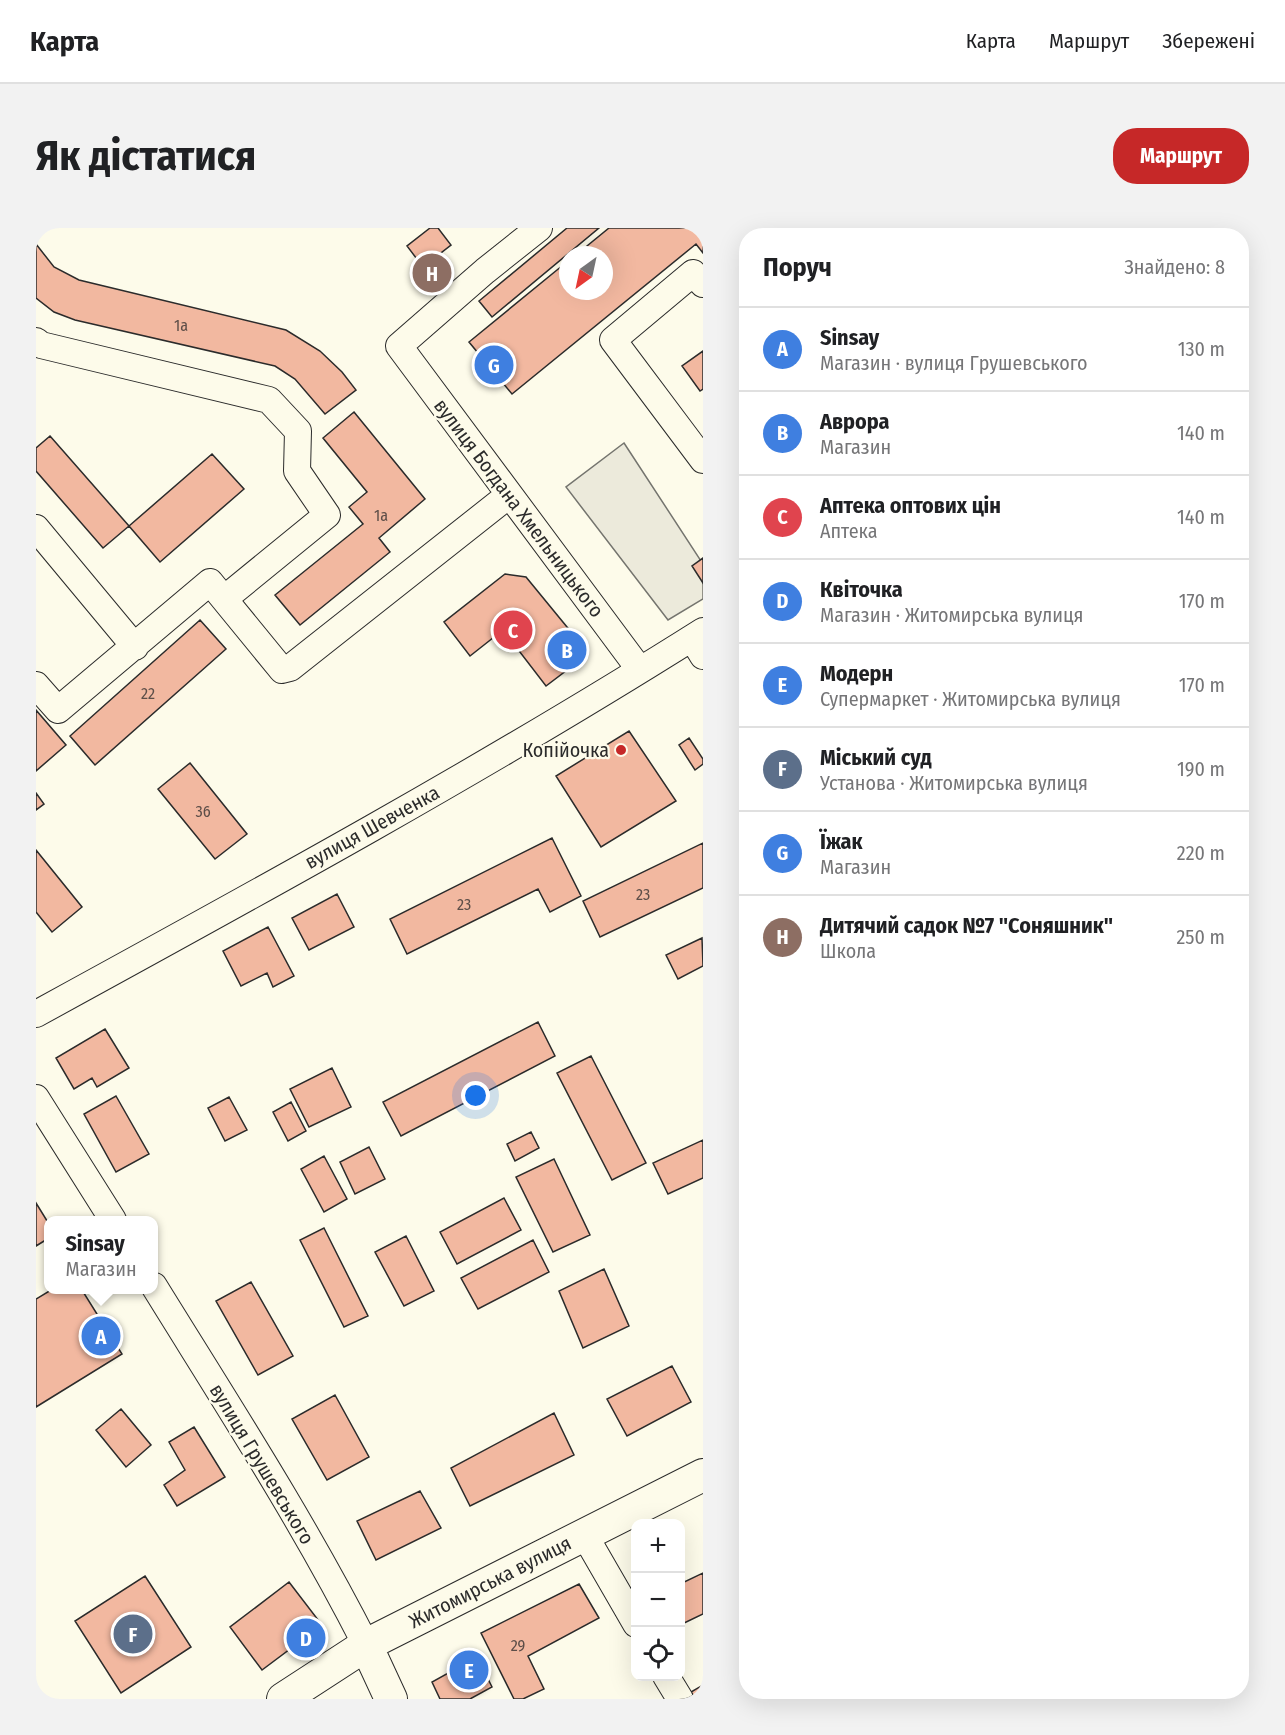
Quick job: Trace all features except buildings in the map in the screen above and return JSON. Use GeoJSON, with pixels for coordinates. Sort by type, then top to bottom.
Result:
{"type":"FeatureCollection","features":[{"type":"Feature","properties":{"kind":"main road","name":"Житомирська вулиця"},"geometry":{"type":"LineString","coordinates":[[283,1699],[366,1645],[703,1474]]}},
{"type":"Feature","properties":{"kind":"main road"},"geometry":{"type":"LineString","coordinates":[[366,1645],[391,1699]]}},
{"type":"Feature","properties":{"kind":"street","name":"вулиця Богдана Хмельницького"},"geometry":{"type":"LineString","coordinates":[[539,228],[485,271],[399,346],[640,670]]}},
{"type":"Feature","properties":{"kind":"street"},"geometry":{"type":"LineString","coordinates":[[702,455],[613,340],[693,273],[703,284]]}},
{"type":"Feature","properties":{"kind":"street"},"geometry":{"type":"LineString","coordinates":[[36,341],[41,345],[269,400],[297,431],[297,471],[327,515],[224,599]]}},
{"type":"Feature","properties":{"kind":"street"},"geometry":{"type":"LineString","coordinates":[[36,685],[58,710],[210,582],[282,670],[290,668],[509,495]]}},
{"type":"Feature","properties":{"kind":"street"},"geometry":{"type":"LineString","coordinates":[[36,528],[135,646]]}},
{"type":"Feature","properties":{"kind":"street","name":"вулиця Шевченка"},"geometry":{"type":"LineString","coordinates":[[36,1014],[428,796],[640,670],[699,642]]}},
{"type":"Feature","properties":{"kind":"street"},"geometry":{"type":"LineString","coordinates":[[36,1098],[110,1216]]}},
{"type":"Feature","properties":{"kind":"street","name":"вулиця Грушевського"},"geometry":{"type":"LineString","coordinates":[[158,1294],[242,1427],[348,1609],[366,1645]]}},
{"type":"Feature","properties":{"kind":"street"},"geometry":{"type":"LineString","coordinates":[[584,1534],[631,1615]]}},
{"type":"Feature","properties":{"kind":"street"},"geometry":{"type":"LineString","coordinates":[[669,1681],[680,1699]]}},
{"type":"Feature","properties":{"kind":"shaded area"},"geometry":{"type":"Polygon","coordinates":[[[624,443],[703,564],[703,599],[668,620],[566,487],[624,443]]]}},
{"type":"Feature","properties":{"kind":"place","name":"Дитячий садок №7 \"Соняшник\""},"geometry":{"type":"Point","coordinates":[432,273]}},
{"type":"Feature","properties":{"kind":"place","name":"Їжак"},"geometry":{"type":"Point","coordinates":[494,365]}},
{"type":"Feature","properties":{"kind":"place","name":"Аптека оптових цін"},"geometry":{"type":"Point","coordinates":[513,630]}},
{"type":"Feature","properties":{"kind":"place","name":"Аврора"},"geometry":{"type":"Point","coordinates":[567,650]}},
{"type":"Feature","properties":{"kind":"place","name":"Копійочка"},"geometry":{"type":"Point","coordinates":[621,750]}},
{"type":"Feature","properties":{"kind":"place","name":"Sinsay"},"geometry":{"type":"Point","coordinates":[101,1336]}},
{"type":"Feature","properties":{"kind":"place","name":"Міський суд"},"geometry":{"type":"Point","coordinates":[133,1634]}},
{"type":"Feature","properties":{"kind":"place","name":"Квіточка"},"geometry":{"type":"Point","coordinates":[306,1638]}},
{"type":"Feature","properties":{"kind":"place","name":"Модерн"},"geometry":{"type":"Point","coordinates":[469,1670]}}]}
